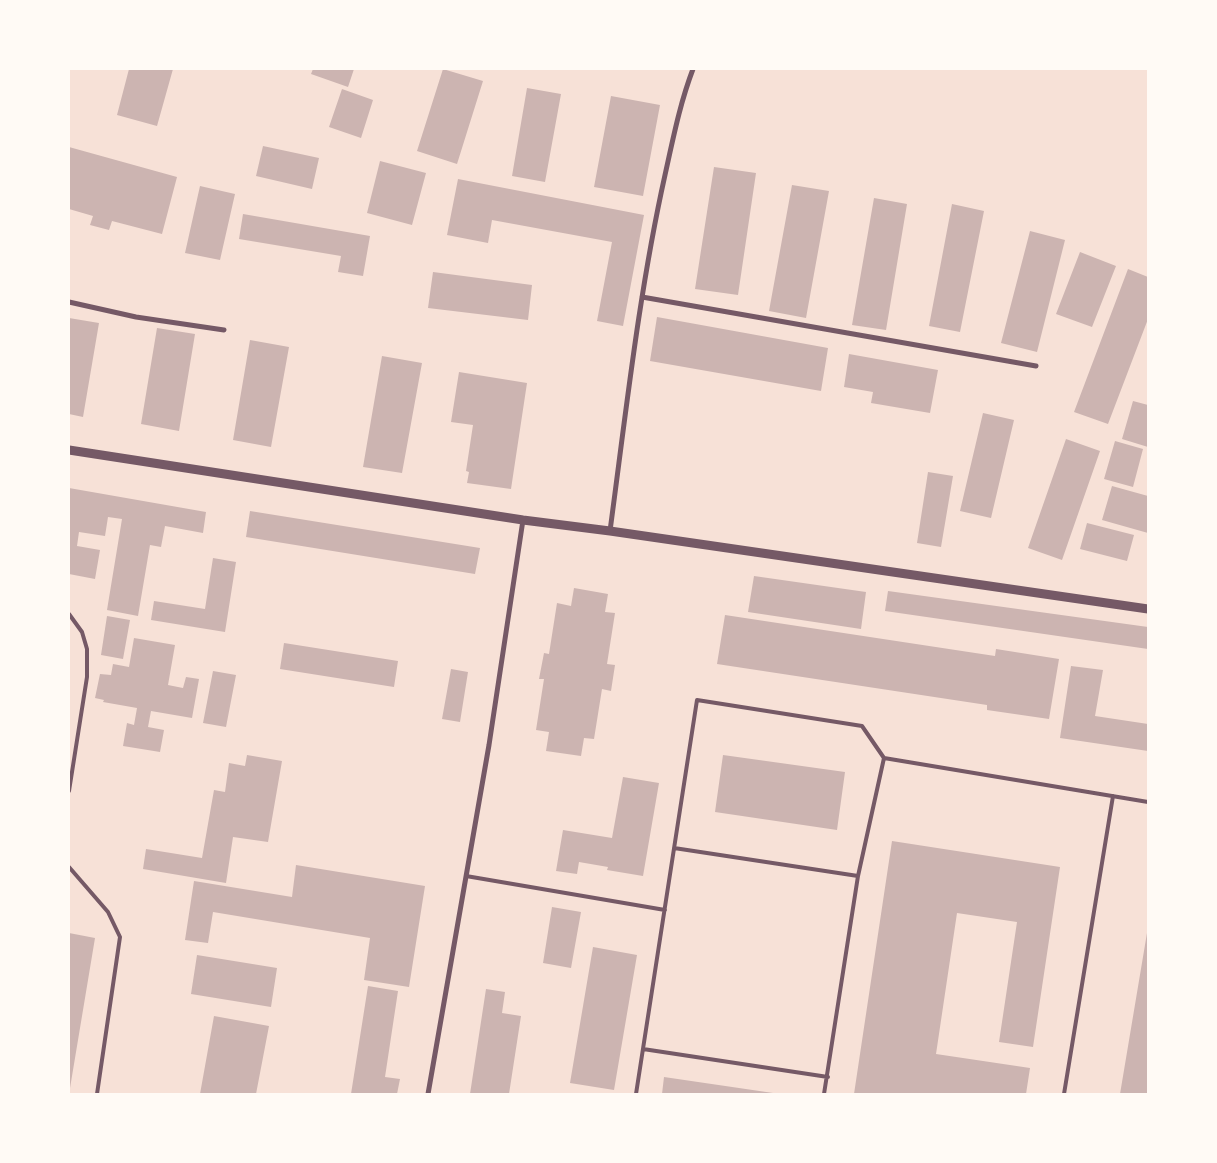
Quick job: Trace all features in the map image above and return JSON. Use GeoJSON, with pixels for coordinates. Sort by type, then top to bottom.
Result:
{"type":"FeatureCollection","features":[{"type":"Feature","properties":{"kind":"street"},"geometry":{"type":"LineString","coordinates":[[610,531],[633,356],[656,215],[684,92],[693,69]]}},
{"type":"Feature","properties":{"kind":"street"},"geometry":{"type":"LineString","coordinates":[[642,297],[1036,366]]}},
{"type":"Feature","properties":{"kind":"street"},"geometry":{"type":"LineString","coordinates":[[69,302],[136,317],[224,330]]}},
{"type":"Feature","properties":{"kind":"street"},"geometry":{"type":"LineString","coordinates":[[69,450],[523,520],[1148,608]]}},
{"type":"Feature","properties":{"kind":"street"},"geometry":{"type":"LineString","coordinates":[[428,1094],[489,745],[523,520]]}},
{"type":"Feature","properties":{"kind":"lane"},"geometry":{"type":"LineString","coordinates":[[69,614],[82,632],[87,649],[87,677],[69,791]]}},
{"type":"Feature","properties":{"kind":"lane"},"geometry":{"type":"LineString","coordinates":[[636,1094],[697,700],[862,726],[884,758],[1148,802]]}},
{"type":"Feature","properties":{"kind":"lane"},"geometry":{"type":"LineString","coordinates":[[824,1094],[858,876],[884,758]]}},
{"type":"Feature","properties":{"kind":"lane"},"geometry":{"type":"LineString","coordinates":[[1064,1094],[1113,796]]}},
{"type":"Feature","properties":{"kind":"lane"},"geometry":{"type":"LineString","coordinates":[[674,848],[858,876]]}},
{"type":"Feature","properties":{"kind":"lane"},"geometry":{"type":"LineString","coordinates":[[69,867],[108,912],[120,937],[96,1094]]}},
{"type":"Feature","properties":{"kind":"lane"},"geometry":{"type":"LineString","coordinates":[[466,876],[665,910]]}},
{"type":"Feature","properties":{"kind":"lane"},"geometry":{"type":"LineString","coordinates":[[643,1049],[828,1077]]}},
{"type":"Feature","properties":{"kind":"building"},"geometry":{"type":"Polygon","coordinates":[[[129,69],[173,69],[157,126],[117,115],[129,69]]]}},
{"type":"Feature","properties":{"kind":"building"},"geometry":{"type":"Polygon","coordinates":[[[313,69],[354,69],[348,87],[311,74],[313,69]]]}},
{"type":"Feature","properties":{"kind":"building"},"geometry":{"type":"Polygon","coordinates":[[[443,69],[483,81],[457,164],[417,151],[443,69]]]}},
{"type":"Feature","properties":{"kind":"building"},"geometry":{"type":"Polygon","coordinates":[[[527,88],[561,94],[545,182],[512,176],[527,88]]]}},
{"type":"Feature","properties":{"kind":"building"},"geometry":{"type":"Polygon","coordinates":[[[342,89],[373,100],[361,138],[329,127],[342,89]]]}},
{"type":"Feature","properties":{"kind":"building"},"geometry":{"type":"Polygon","coordinates":[[[611,96],[660,105],[643,196],[594,187],[611,96]]]}},
{"type":"Feature","properties":{"kind":"building"},"geometry":{"type":"Polygon","coordinates":[[[263,146],[319,158],[312,189],[256,176],[263,146]]]}},
{"type":"Feature","properties":{"kind":"building"},"geometry":{"type":"Polygon","coordinates":[[[69,147],[177,177],[162,234],[112,221],[109,230],[90,225],[93,216],[69,209],[69,147]]]}},
{"type":"Feature","properties":{"kind":"building"},"geometry":{"type":"Polygon","coordinates":[[[380,161],[426,173],[412,225],[367,213],[380,161]]]}},
{"type":"Feature","properties":{"kind":"building"},"geometry":{"type":"Polygon","coordinates":[[[714,167],[756,173],[738,295],[695,289],[714,167]]]}},
{"type":"Feature","properties":{"kind":"building"},"geometry":{"type":"Polygon","coordinates":[[[458,179],[644,215],[623,326],[597,321],[612,242],[492,220],[488,243],[447,235],[458,179]]]}},
{"type":"Feature","properties":{"kind":"building"},"geometry":{"type":"Polygon","coordinates":[[[792,185],[829,191],[806,318],[769,311],[792,185]]]}},
{"type":"Feature","properties":{"kind":"building"},"geometry":{"type":"Polygon","coordinates":[[[200,186],[235,194],[220,260],[185,253],[200,186]]]}},
{"type":"Feature","properties":{"kind":"building"},"geometry":{"type":"Polygon","coordinates":[[[874,198],[907,204],[886,330],[852,325],[874,198]]]}},
{"type":"Feature","properties":{"kind":"building"},"geometry":{"type":"Polygon","coordinates":[[[952,204],[984,211],[960,332],[929,326],[952,204]]]}},
{"type":"Feature","properties":{"kind":"building"},"geometry":{"type":"Polygon","coordinates":[[[243,214],[370,236],[363,276],[338,272],[341,256],[239,239],[243,214]]]}},
{"type":"Feature","properties":{"kind":"building"},"geometry":{"type":"Polygon","coordinates":[[[1030,231],[1065,240],[1037,352],[1001,343],[1030,231]]]}},
{"type":"Feature","properties":{"kind":"building"},"geometry":{"type":"Polygon","coordinates":[[[1080,252],[1116,266],[1092,327],[1056,314],[1080,252]]]}},
{"type":"Feature","properties":{"kind":"building"},"geometry":{"type":"Polygon","coordinates":[[[1128,269],[1148,277],[1148,319],[1108,424],[1074,412],[1128,269]]]}},
{"type":"Feature","properties":{"kind":"building"},"geometry":{"type":"Polygon","coordinates":[[[433,272],[532,285],[528,320],[428,308],[433,272]]]}},
{"type":"Feature","properties":{"kind":"building"},"geometry":{"type":"Polygon","coordinates":[[[657,317],[828,348],[821,391],[650,361],[657,317]]]}},
{"type":"Feature","properties":{"kind":"building"},"geometry":{"type":"Polygon","coordinates":[[[69,318],[99,323],[83,417],[69,414],[69,318]]]}},
{"type":"Feature","properties":{"kind":"building"},"geometry":{"type":"Polygon","coordinates":[[[157,328],[195,334],[179,431],[141,424],[157,328]]]}},
{"type":"Feature","properties":{"kind":"building"},"geometry":{"type":"Polygon","coordinates":[[[250,340],[289,347],[271,447],[233,440],[250,340]]]}},
{"type":"Feature","properties":{"kind":"building"},"geometry":{"type":"Polygon","coordinates":[[[849,354],[938,370],[930,413],[871,403],[873,392],[844,387],[849,354]]]}},
{"type":"Feature","properties":{"kind":"building"},"geometry":{"type":"Polygon","coordinates":[[[382,356],[422,363],[402,473],[363,467],[382,356]]]}},
{"type":"Feature","properties":{"kind":"building"},"geometry":{"type":"Polygon","coordinates":[[[459,372],[527,383],[511,489],[467,483],[469,472],[466,471],[473,425],[451,422],[459,372]]]}},
{"type":"Feature","properties":{"kind":"building"},"geometry":{"type":"Polygon","coordinates":[[[1133,401],[1148,405],[1148,447],[1122,439],[1133,401]]]}},
{"type":"Feature","properties":{"kind":"building"},"geometry":{"type":"Polygon","coordinates":[[[983,413],[1014,420],[991,518],[960,511],[983,413]]]}},
{"type":"Feature","properties":{"kind":"building"},"geometry":{"type":"Polygon","coordinates":[[[1066,439],[1100,451],[1062,560],[1028,548],[1066,439]]]}},
{"type":"Feature","properties":{"kind":"building"},"geometry":{"type":"Polygon","coordinates":[[[1115,441],[1143,449],[1133,487],[1104,479],[1115,441]]]}},
{"type":"Feature","properties":{"kind":"building"},"geometry":{"type":"Polygon","coordinates":[[[928,472],[953,476],[941,547],[917,543],[928,472]]]}},
{"type":"Feature","properties":{"kind":"building"},"geometry":{"type":"Polygon","coordinates":[[[1112,486],[1148,496],[1148,533],[1102,520],[1112,486]]]}},
{"type":"Feature","properties":{"kind":"building"},"geometry":{"type":"Polygon","coordinates":[[[69,488],[206,512],[203,533],[165,526],[161,547],[150,545],[138,616],[107,610],[122,519],[108,517],[105,536],[79,532],[77,546],[100,550],[95,579],[69,574],[69,488]]]}},
{"type":"Feature","properties":{"kind":"building"},"geometry":{"type":"Polygon","coordinates":[[[250,511],[480,548],[475,574],[246,537],[250,511]]]}},
{"type":"Feature","properties":{"kind":"building"},"geometry":{"type":"Polygon","coordinates":[[[1087,523],[1134,535],[1127,561],[1080,549],[1087,523]]]}},
{"type":"Feature","properties":{"kind":"building"},"geometry":{"type":"Polygon","coordinates":[[[213,558],[236,562],[225,632],[151,620],[154,601],[205,609],[213,558]]]}},
{"type":"Feature","properties":{"kind":"building"},"geometry":{"type":"Polygon","coordinates":[[[754,576],[866,592],[861,629],[748,612],[754,576]]]}},
{"type":"Feature","properties":{"kind":"building"},"geometry":{"type":"Polygon","coordinates":[[[574,588],[608,594],[605,612],[615,613],[607,664],[615,665],[611,691],[602,689],[594,739],[584,738],[581,756],[546,751],[549,732],[536,730],[544,679],[539,679],[544,653],[549,654],[557,603],[571,606],[574,588]]]}},
{"type":"Feature","properties":{"kind":"building"},"geometry":{"type":"Polygon","coordinates":[[[888,591],[1148,627],[1148,649],[885,611],[888,591]]]}},
{"type":"Feature","properties":{"kind":"building"},"geometry":{"type":"Polygon","coordinates":[[[725,615],[995,656],[996,649],[1059,659],[1049,719],[987,710],[987,705],[717,664],[725,615]]]}},
{"type":"Feature","properties":{"kind":"building"},"geometry":{"type":"Polygon","coordinates":[[[107,616],[130,620],[123,659],[101,655],[107,616]]]}},
{"type":"Feature","properties":{"kind":"building"},"geometry":{"type":"Polygon","coordinates":[[[134,638],[175,645],[168,685],[183,688],[186,677],[199,679],[192,718],[151,711],[148,727],[164,730],[160,752],[123,746],[127,723],[134,725],[137,708],[103,702],[104,700],[95,698],[100,674],[111,675],[113,664],[129,667],[134,638]]]}},
{"type":"Feature","properties":{"kind":"building"},"geometry":{"type":"Polygon","coordinates":[[[284,643],[398,661],[394,687],[280,669],[284,643]]]}},
{"type":"Feature","properties":{"kind":"building"},"geometry":{"type":"Polygon","coordinates":[[[1071,666],[1103,670],[1095,716],[1148,724],[1148,751],[1060,738],[1071,666]]]}},
{"type":"Feature","properties":{"kind":"building"},"geometry":{"type":"Polygon","coordinates":[[[451,669],[468,672],[460,722],[442,719],[451,669]]]}},
{"type":"Feature","properties":{"kind":"building"},"geometry":{"type":"Polygon","coordinates":[[[213,671],[236,675],[226,727],[203,723],[213,671]]]}},
{"type":"Feature","properties":{"kind":"building"},"geometry":{"type":"Polygon","coordinates":[[[247,755],[282,761],[268,842],[233,837],[226,883],[143,869],[146,849],[202,858],[214,790],[225,792],[229,763],[245,766],[247,755]]]}},
{"type":"Feature","properties":{"kind":"building"},"geometry":{"type":"Polygon","coordinates":[[[723,755],[845,772],[837,830],[715,812],[723,755]]]}},
{"type":"Feature","properties":{"kind":"building"},"geometry":{"type":"Polygon","coordinates":[[[623,777],[659,783],[643,876],[607,870],[608,867],[579,862],[577,874],[556,871],[563,830],[612,838],[623,777]]]}},
{"type":"Feature","properties":{"kind":"building"},"geometry":{"type":"Polygon","coordinates":[[[892,841],[1060,867],[1033,1047],[999,1042],[1017,922],[957,913],[936,1054],[1030,1068],[1026,1094],[854,1094],[892,841]]]}},
{"type":"Feature","properties":{"kind":"building"},"geometry":{"type":"Polygon","coordinates":[[[296,865],[425,886],[409,987],[364,980],[370,938],[213,912],[208,943],[185,940],[194,881],[292,897],[296,865]]]}},
{"type":"Feature","properties":{"kind":"building"},"geometry":{"type":"Polygon","coordinates":[[[552,907],[581,912],[571,968],[543,963],[552,907]]]}},
{"type":"Feature","properties":{"kind":"building"},"geometry":{"type":"Polygon","coordinates":[[[69,933],[95,938],[70,1088],[69,1088],[69,933]]]}},
{"type":"Feature","properties":{"kind":"building"},"geometry":{"type":"Polygon","coordinates":[[[1147,933],[1148,1094],[1120,1094],[1147,933]]]}},
{"type":"Feature","properties":{"kind":"building"},"geometry":{"type":"Polygon","coordinates":[[[593,947],[637,955],[614,1090],[570,1083],[593,947]]]}},
{"type":"Feature","properties":{"kind":"building"},"geometry":{"type":"Polygon","coordinates":[[[197,955],[277,968],[271,1007],[191,994],[197,955]]]}},
{"type":"Feature","properties":{"kind":"building"},"geometry":{"type":"Polygon","coordinates":[[[368,986],[398,991],[385,1077],[400,1079],[397,1094],[351,1094],[368,986]]]}},
{"type":"Feature","properties":{"kind":"building"},"geometry":{"type":"Polygon","coordinates":[[[486,989],[505,992],[502,1013],[521,1016],[509,1094],[470,1094],[486,989]]]}},
{"type":"Feature","properties":{"kind":"building"},"geometry":{"type":"Polygon","coordinates":[[[214,1016],[269,1026],[256,1094],[200,1094],[214,1016]]]}},
{"type":"Feature","properties":{"kind":"building"},"geometry":{"type":"Polygon","coordinates":[[[664,1077],[773,1093],[773,1094],[662,1094],[664,1077]]]}}]}
